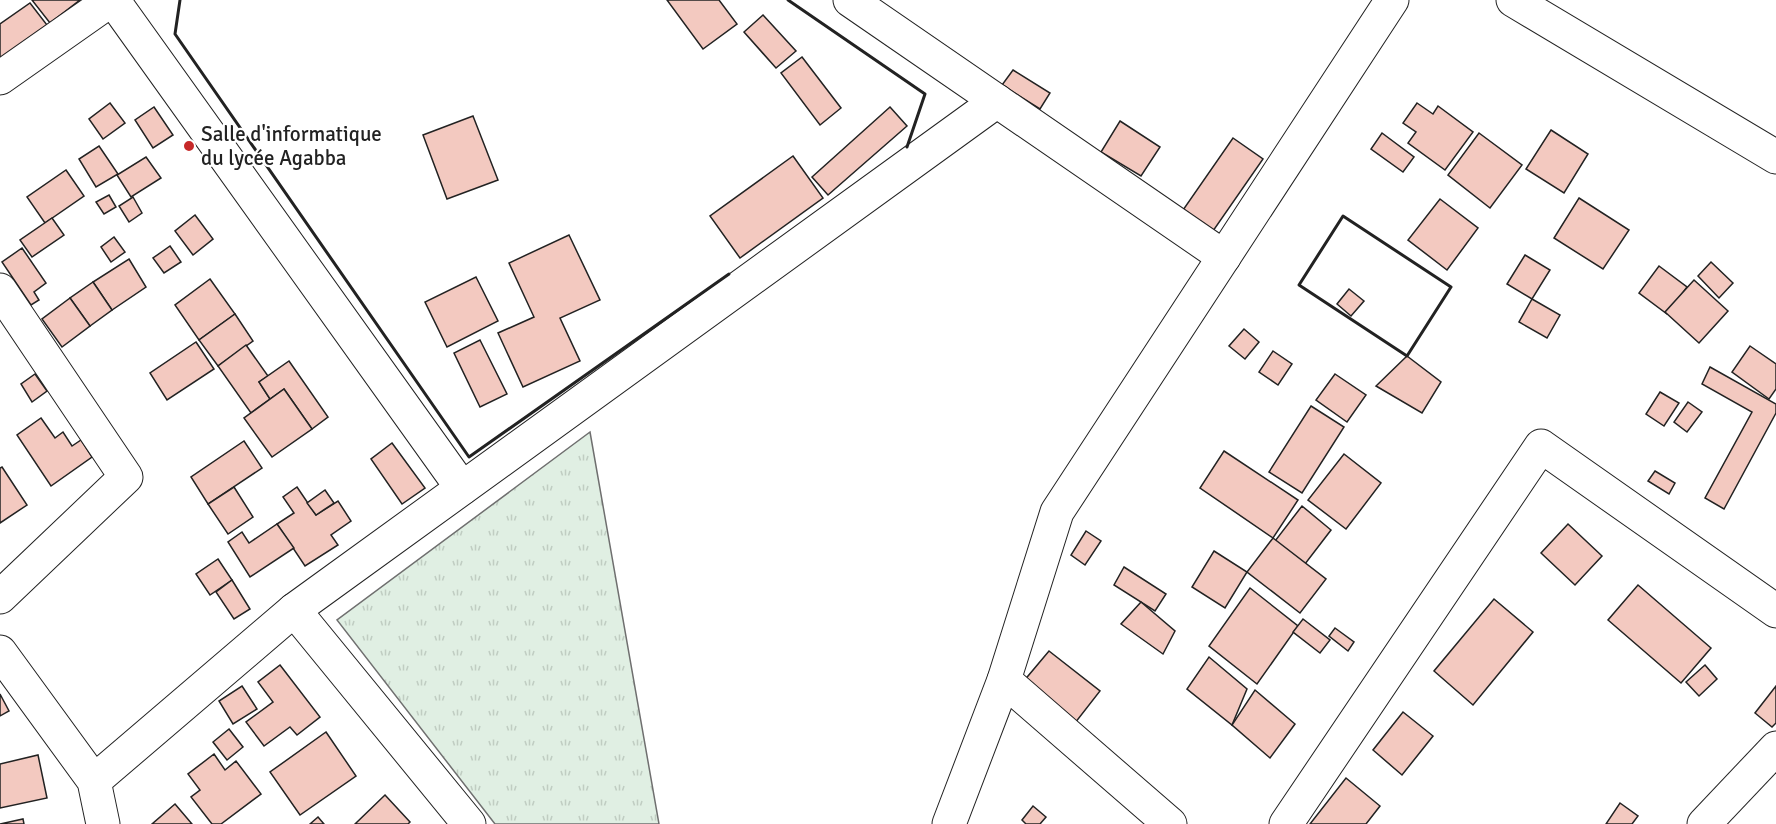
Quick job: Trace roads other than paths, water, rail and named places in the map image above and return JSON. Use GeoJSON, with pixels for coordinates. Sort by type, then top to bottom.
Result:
{"type":"FeatureCollection","features":[{"type":"Feature","properties":{"kind":"street"},"geometry":{"type":"LineString","coordinates":[[0,78],[112,0],[462,488]]}},
{"type":"Feature","properties":{"kind":"street"},"geometry":{"type":"LineString","coordinates":[[850,0],[1224,257]]}},
{"type":"Feature","properties":{"kind":"street"},"geometry":{"type":"LineString","coordinates":[[949,824],[1004,680],[1057,512],[1392,0]]}},
{"type":"Feature","properties":{"kind":"street"},"geometry":{"type":"LineString","coordinates":[[1513,0],[1776,157]]}},
{"type":"Feature","properties":{"kind":"street"},"geometry":{"type":"LineString","coordinates":[[94,781],[294,610],[996,100]]}},
{"type":"Feature","properties":{"kind":"street"},"geometry":{"type":"LineString","coordinates":[[0,290],[126,477],[0,597]]}},
{"type":"Feature","properties":{"kind":"street"},"geometry":{"type":"LineString","coordinates":[[1286,824],[1541,446],[1776,611]]}},
{"type":"Feature","properties":{"kind":"street"},"geometry":{"type":"LineString","coordinates":[[294,610],[469,824]]}},
{"type":"Feature","properties":{"kind":"street"},"geometry":{"type":"LineString","coordinates":[[0,652],[94,781],[103,824]]}},
{"type":"Feature","properties":{"kind":"street"},"geometry":{"type":"LineString","coordinates":[[1004,680],[1170,824]]}},
{"type":"Feature","properties":{"kind":"street"},"geometry":{"type":"LineString","coordinates":[[1704,824],[1776,748]]}},
{"type":"Feature","properties":{"kind":"place","name":"Salle d'informatique du lycée Agabba"},"geometry":{"type":"Point","coordinates":[189,146]}}]}
